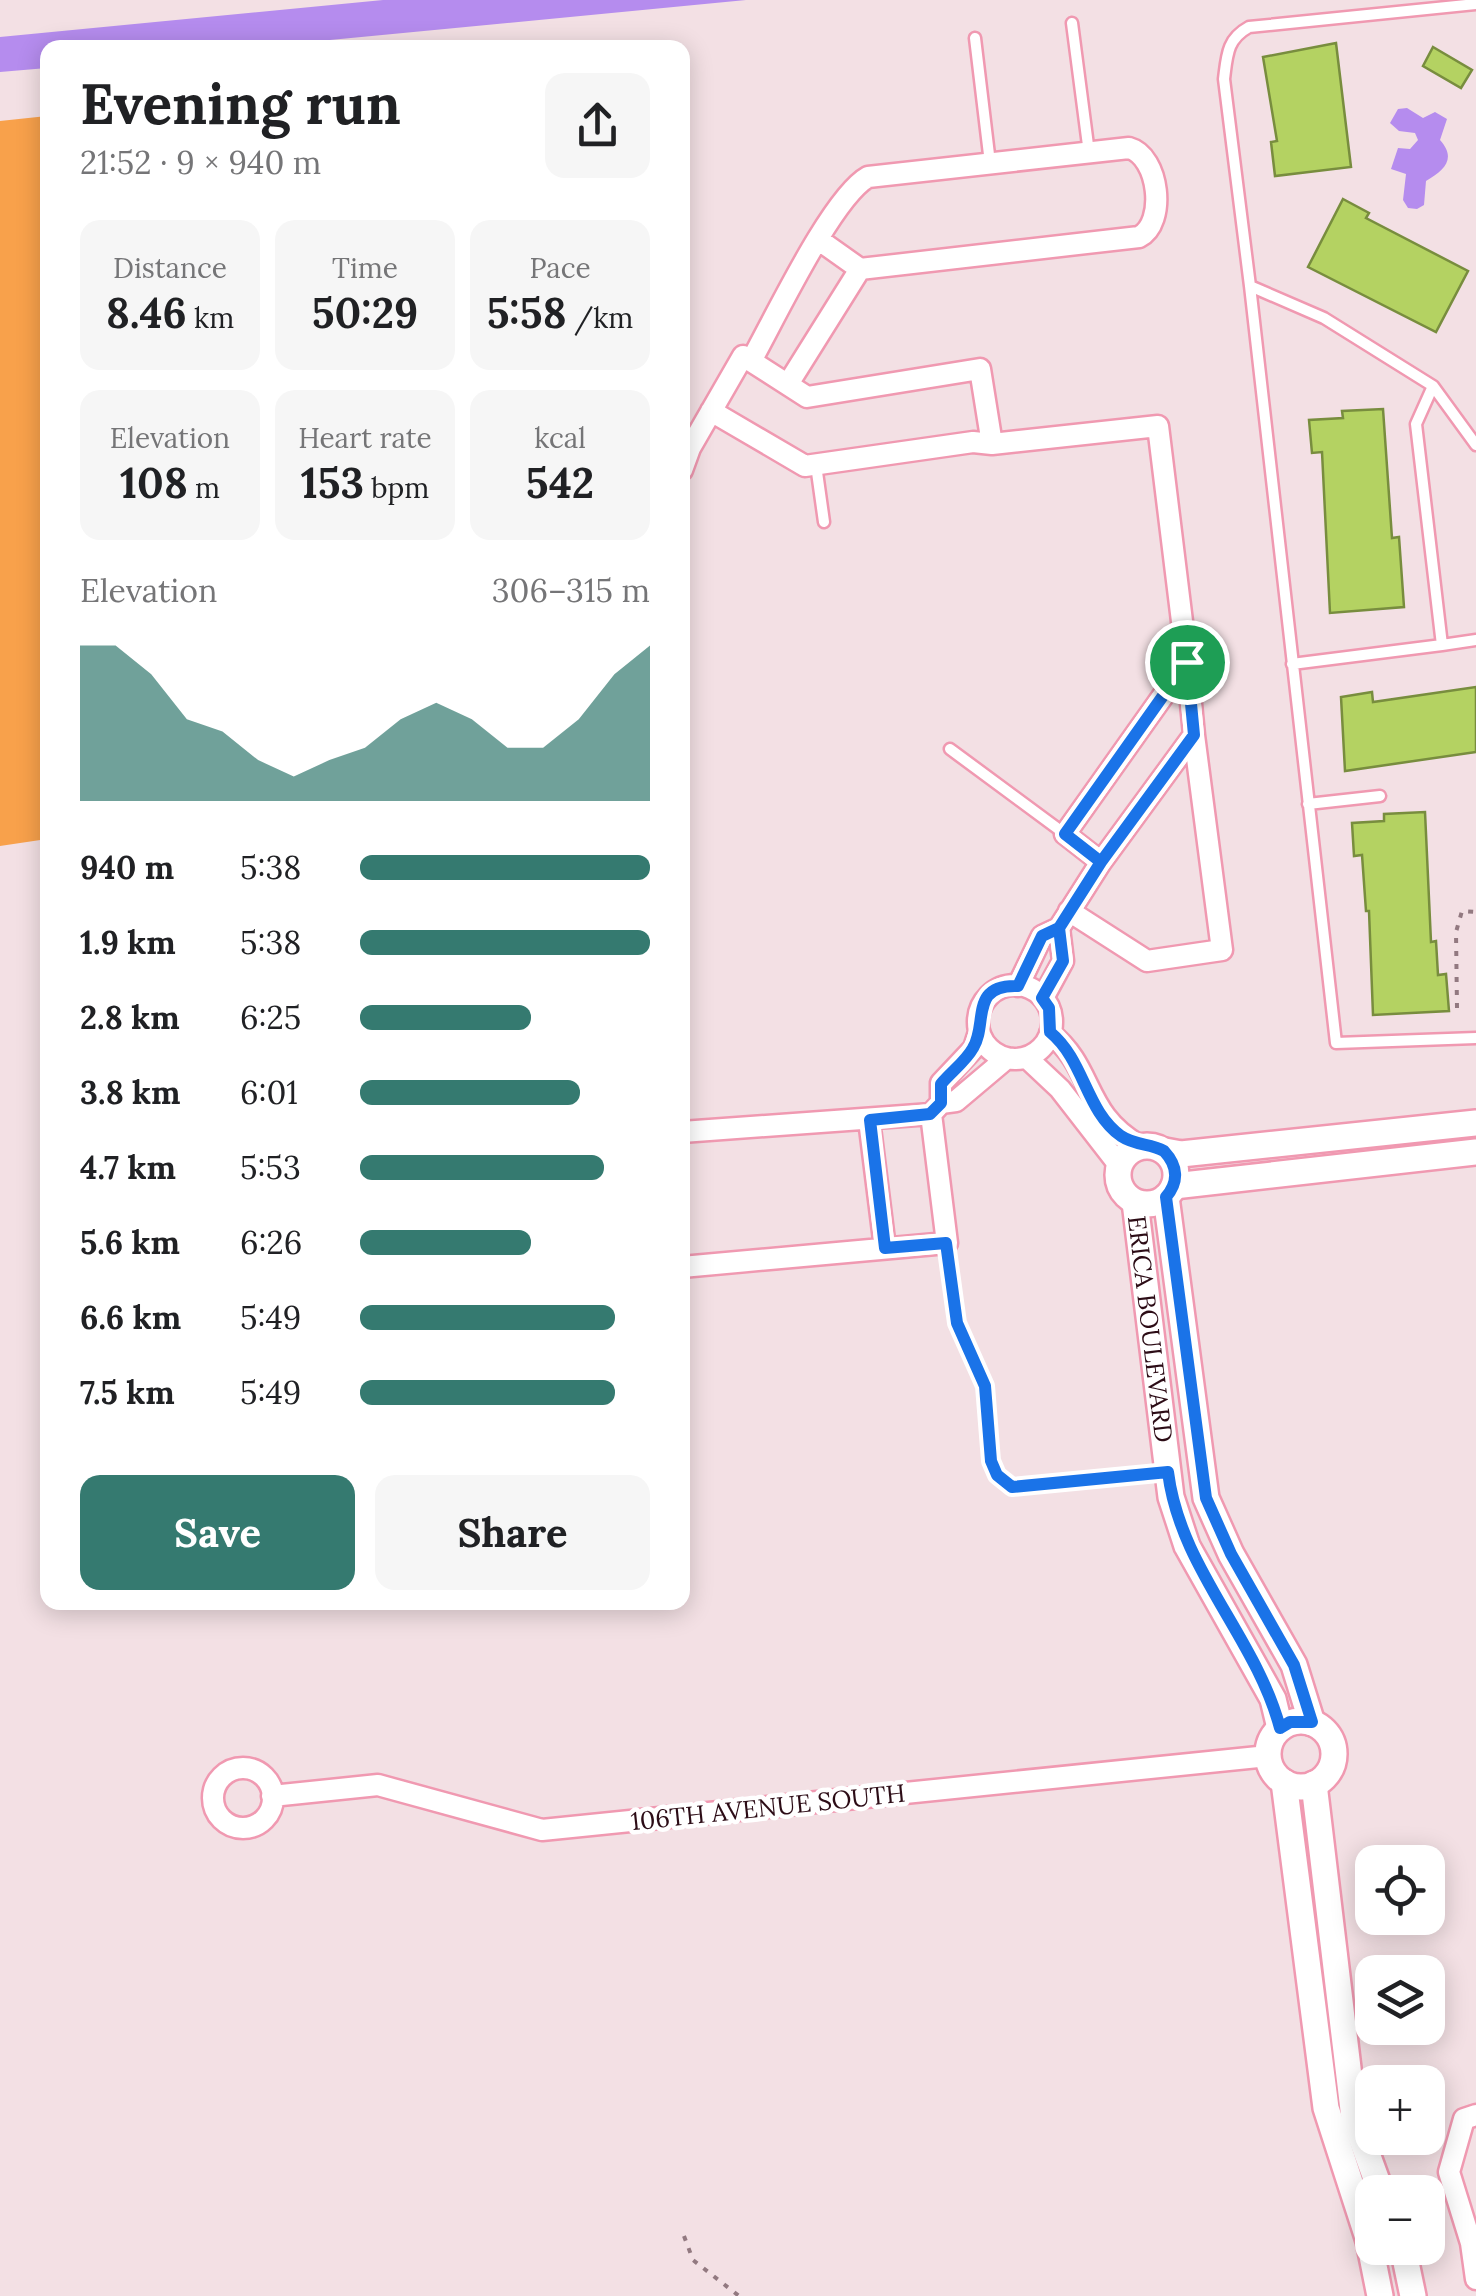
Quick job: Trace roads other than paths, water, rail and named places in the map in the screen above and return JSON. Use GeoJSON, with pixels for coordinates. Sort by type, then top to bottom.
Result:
{"type":"FeatureCollection","features":[{"type":"Feature","properties":{"kind":"street"},"geometry":{"type":"LineString","coordinates":[[750,361],[820,240],[856,183],[868,177],[1129,148],[1140,151],[1148,161],[1157,218],[1150,232],[1140,238],[860,269],[820,240]]}},
{"type":"Feature","properties":{"kind":"street"},"geometry":{"type":"LineString","coordinates":[[788,384],[860,269]]}},
{"type":"Feature","properties":{"kind":"street"},"geometry":{"type":"LineString","coordinates":[[690,441],[743,356],[807,396],[980,369],[992,444]]}},
{"type":"Feature","properties":{"kind":"street"},"geometry":{"type":"LineString","coordinates":[[711,411],[805,466],[973,442],[992,444],[1158,426],[1222,950],[1147,961],[1064,919]]}},
{"type":"Feature","properties":{"kind":"street"},"geometry":{"type":"LineString","coordinates":[[1101,862],[1065,834],[1187,662]]}},
{"type":"Feature","properties":{"kind":"street"},"geometry":{"type":"LineString","coordinates":[[1018,986],[1042,936],[1064,919],[1194,735]]}},
{"type":"Feature","properties":{"kind":"street"},"geometry":{"type":"LineString","coordinates":[[1042,998],[1063,961],[1064,919]]}},
{"type":"Feature","properties":{"kind":"street"},"geometry":{"type":"LineString","coordinates":[[690,1131],[870,1120],[936,1109],[956,1101],[1017,1058],[1037,1052],[1050,1032],[1049,1008],[1042,998],[1018,986],[997,990],[988,997],[978,1020],[974,1048],[941,1084],[936,1109],[946,1243],[690,1267]]}},
{"type":"Feature","properties":{"kind":"street"},"geometry":{"type":"LineString","coordinates":[[979,1032],[992,1052],[1017,1058],[1060,1089],[1119,1165],[1121,1188],[1135,1202],[1152,1204],[1170,1192],[1476,1152]]}},
{"type":"Feature","properties":{"kind":"street"},"geometry":{"type":"LineString","coordinates":[[1050,1032],[1073,1056],[1093,1104],[1106,1122],[1175,1167],[1170,1192]]}},
{"type":"Feature","properties":{"kind":"street"},"geometry":{"type":"LineString","coordinates":[[870,1120],[885,1248]]}},
{"type":"Feature","properties":{"kind":"street"},"geometry":{"type":"LineString","coordinates":[[1119,1165],[1128,1152],[1152,1149],[1181,1154],[1476,1122]]}},
{"type":"Feature","properties":{"kind":"street","name":"ERICA BOULEVARD"},"geometry":{"type":"LineString","coordinates":[[1170,1192],[1206,1498],[1231,1554],[1294,1665],[1312,1722]]}},
{"type":"Feature","properties":{"kind":"street","name":"ERICA BOULEVARD"},"geometry":{"type":"LineString","coordinates":[[1135,1202],[1168,1472],[1188,1546],[1273,1698],[1280,1728]]}},
{"type":"Feature","properties":{"kind":"street"},"geometry":{"type":"LineString","coordinates":[[1284,1782],[1314,1784],[1330,1769],[1334,1747],[1330,1736],[1312,1722],[1290,1722],[1280,1728],[1273,1736],[1268,1756],[1284,1782],[1326,2108],[1369,2241],[1380,2296]]}},
{"type":"Feature","properties":{"kind":"street","name":"106TH AVENUE SOUTH"},"geometry":{"type":"LineString","coordinates":[[272,1796],[378,1786],[542,1830],[1268,1756]]}},
{"type":"Feature","properties":{"kind":"street"},"geometry":{"type":"LineString","coordinates":[[1314,1784],[1354,2118],[1375,2175]]}},
{"type":"Feature","properties":{"kind":"street"},"geometry":{"type":"LineString","coordinates":[[1476,2115],[1464,2119],[1448,2172],[1474,2239],[1476,2279]]}},
{"type":"Feature","properties":{"kind":"street"},"geometry":{"type":"LineString","coordinates":[[1406,2265],[1413,2296]]}},
{"type":"Feature","properties":{"kind":"lane"},"geometry":{"type":"LineString","coordinates":[[1476,4],[1249,27],[1235,35],[1224,78],[1336,1043],[1476,1038]]}},
{"type":"Feature","properties":{"kind":"lane"},"geometry":{"type":"LineString","coordinates":[[1072,23],[1089,154]]}},
{"type":"Feature","properties":{"kind":"lane"},"geometry":{"type":"LineString","coordinates":[[975,38],[990,164]]}},
{"type":"Feature","properties":{"kind":"lane"},"geometry":{"type":"LineString","coordinates":[[1250,286],[1324,318],[1432,386],[1476,445]]}},
{"type":"Feature","properties":{"kind":"lane"},"geometry":{"type":"LineString","coordinates":[[1432,386],[1416,424],[1442,645]]}},
{"type":"Feature","properties":{"kind":"lane"},"geometry":{"type":"LineString","coordinates":[[816,465],[824,522]]}},
{"type":"Feature","properties":{"kind":"lane"},"geometry":{"type":"LineString","coordinates":[[1292,664],[1476,640]]}},
{"type":"Feature","properties":{"kind":"lane"},"geometry":{"type":"LineString","coordinates":[[950,749],[1065,834]]}},
{"type":"Feature","properties":{"kind":"lane"},"geometry":{"type":"LineString","coordinates":[[1308,804],[1380,796]]}},
{"type":"Feature","properties":{"kind":"lane"},"geometry":{"type":"LineString","coordinates":[[946,1243],[957,1323],[985,1386],[991,1461],[997,1475],[1012,1487],[1168,1472]]}}]}
